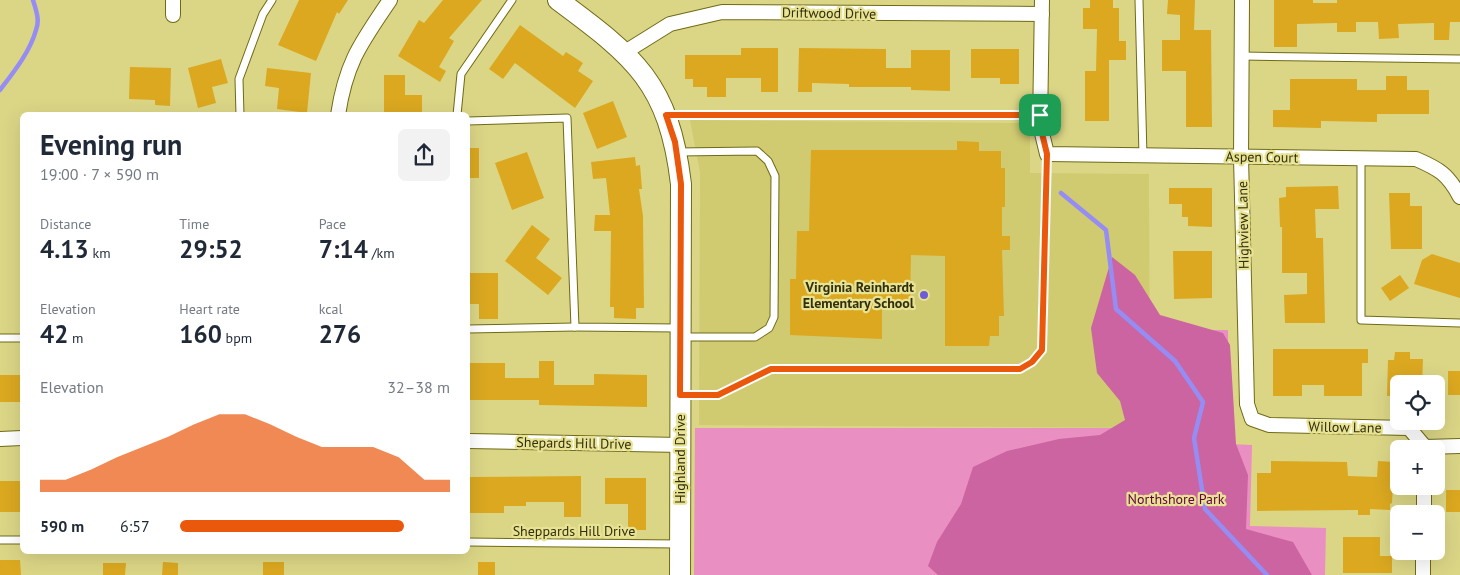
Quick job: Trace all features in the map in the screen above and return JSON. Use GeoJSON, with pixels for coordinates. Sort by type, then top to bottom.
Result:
{"type":"FeatureCollection","features":[{"type":"Feature","properties":{"kind":"street"},"geometry":{"type":"LineString","coordinates":[[173,0],[173,15]]}},
{"type":"Feature","properties":{"kind":"street"},"geometry":{"type":"LineString","coordinates":[[338,112],[342,87],[348,67],[361,41],[390,0]]}},
{"type":"Feature","properties":{"kind":"street","name":"Highland Drive"},"geometry":{"type":"LineString","coordinates":[[558,0],[625,52],[651,86],[666,115],[677,152],[681,184],[680,575]]}},
{"type":"Feature","properties":{"kind":"street"},"geometry":{"type":"LineString","coordinates":[[1042,0],[1040,125],[1047,154]]}},
{"type":"Feature","properties":{"kind":"street","name":"Highview Lane"},"geometry":{"type":"LineString","coordinates":[[1242,0],[1241,157],[1247,404],[1252,419]]}},
{"type":"Feature","properties":{"kind":"street","name":"Driftwood Drive"},"geometry":{"type":"LineString","coordinates":[[625,52],[670,24],[722,12],[1042,14]]}},
{"type":"Feature","properties":{"kind":"street","name":"Aspen Court"},"geometry":{"type":"LineString","coordinates":[[1047,154],[1416,159],[1438,168],[1452,182],[1460,197]]}},
{"type":"Feature","properties":{"kind":"street","name":"Willow Lane"},"geometry":{"type":"LineString","coordinates":[[1252,419],[1268,425],[1409,428],[1419,440]]}},
{"type":"Feature","properties":{"kind":"street"},"geometry":{"type":"LineString","coordinates":[[0,438],[20,438]]}},
{"type":"Feature","properties":{"kind":"street","name":"Shepards Hill Drive"},"geometry":{"type":"LineString","coordinates":[[470,441],[681,446]]}},
{"type":"Feature","properties":{"kind":"street","name":"Willow Lane"},"geometry":{"type":"LineString","coordinates":[[1445,447],[1460,446]]}},
{"type":"Feature","properties":{"kind":"street"},"geometry":{"type":"LineString","coordinates":[[1423,560],[1423,575]]}},
{"type":"Feature","properties":{"kind":"lane"},"geometry":{"type":"LineString","coordinates":[[240,112],[239,79],[262,14],[272,0]]}},
{"type":"Feature","properties":{"kind":"lane"},"geometry":{"type":"LineString","coordinates":[[457,112],[461,74],[512,0]]}},
{"type":"Feature","properties":{"kind":"lane"},"geometry":{"type":"LineString","coordinates":[[1139,0],[1143,156]]}},
{"type":"Feature","properties":{"kind":"lane"},"geometry":{"type":"LineString","coordinates":[[1242,56],[1460,59]]}},
{"type":"Feature","properties":{"kind":"lane"},"geometry":{"type":"LineString","coordinates":[[666,115],[1040,115]]}},
{"type":"Feature","properties":{"kind":"lane"},"geometry":{"type":"LineString","coordinates":[[470,121],[567,118],[575,328]]}},
{"type":"Feature","properties":{"kind":"lane"},"geometry":{"type":"LineString","coordinates":[[470,329],[575,328],[755,337],[769,328],[774,317],[775,176],[768,162],[757,151],[677,152]]}},
{"type":"Feature","properties":{"kind":"lane"},"geometry":{"type":"LineString","coordinates":[[680,395],[718,395],[771,369],[1020,369],[1032,362],[1042,350],[1047,154]]}},
{"type":"Feature","properties":{"kind":"lane"},"geometry":{"type":"LineString","coordinates":[[1361,158],[1361,320],[1460,323]]}},
{"type":"Feature","properties":{"kind":"lane"},"geometry":{"type":"LineString","coordinates":[[0,338],[20,338]]}},
{"type":"Feature","properties":{"kind":"lane"},"geometry":{"type":"LineString","coordinates":[[0,540],[20,540]]}},
{"type":"Feature","properties":{"kind":"lane","name":"Sheppards Hill Drive"},"geometry":{"type":"LineString","coordinates":[[470,542],[680,544]]}},
{"type":"Feature","properties":{"kind":"shaded area","name":"Virginia Reinhardt Elementary School"},"geometry":{"type":"Polygon","coordinates":[[[690,120],[1030,123],[1030,173],[1149,174],[1150,428],[699,425],[700,172],[690,120]]]}},
{"type":"Feature","properties":{"kind":"green space"},"geometry":{"type":"Polygon","coordinates":[[[1112,257],[1135,275],[1160,315],[1223,333],[1230,345],[1236,444],[1248,475],[1246,529],[1293,542],[1312,575],[938,575],[928,566],[937,542],[961,504],[973,467],[1007,451],[1059,439],[1100,435],[1125,420],[1120,401],[1097,373],[1091,328],[1112,257]]]}},
{"type":"Feature","properties":{"kind":"green space","name":"Northshore Park"},"geometry":{"type":"Polygon","coordinates":[[[1149,330],[1228,330],[1229,444],[1252,445],[1250,526],[1326,528],[1325,575],[694,575],[695,428],[1150,428],[1149,330]]]}},
{"type":"Feature","properties":{"kind":"building"},"geometry":{"type":"Polygon","coordinates":[[[299,0],[348,0],[339,14],[337,12],[316,61],[278,45],[299,0]]]}},
{"type":"Feature","properties":{"kind":"building"},"geometry":{"type":"Polygon","coordinates":[[[443,0],[482,0],[449,38],[454,41],[439,67],[446,71],[440,82],[398,56],[419,20],[424,23],[443,0]]]}},
{"type":"Feature","properties":{"kind":"building"},"geometry":{"type":"Polygon","coordinates":[[[1090,0],[1113,0],[1113,8],[1119,8],[1119,41],[1126,41],[1126,60],[1109,60],[1109,121],[1085,121],[1085,71],[1096,71],[1097,29],[1083,29],[1083,8],[1090,8],[1090,0]]]}},
{"type":"Feature","properties":{"kind":"building"},"geometry":{"type":"Polygon","coordinates":[[[1168,0],[1195,0],[1194,30],[1211,30],[1212,127],[1186,127],[1186,71],[1162,71],[1162,40],[1180,40],[1180,15],[1167,14],[1168,0]]]}},
{"type":"Feature","properties":{"kind":"building"},"geometry":{"type":"Polygon","coordinates":[[[1274,0],[1313,0],[1313,3],[1337,3],[1337,0],[1460,0],[1460,22],[1450,22],[1449,40],[1434,40],[1434,23],[1398,24],[1399,38],[1379,39],[1378,22],[1356,22],[1356,32],[1337,32],[1337,23],[1297,24],[1297,47],[1274,47],[1274,0]]]}},
{"type":"Feature","properties":{"kind":"building"},"geometry":{"type":"Polygon","coordinates":[[[520,25],[563,56],[566,52],[583,63],[578,71],[593,81],[575,108],[515,63],[503,79],[489,69],[520,25]]]}},
{"type":"Feature","properties":{"kind":"building"},"geometry":{"type":"Polygon","coordinates":[[[741,48],[778,48],[778,92],[761,92],[761,78],[726,78],[726,97],[707,97],[707,87],[693,87],[693,79],[685,79],[685,55],[741,55],[741,48]]]}},
{"type":"Feature","properties":{"kind":"building"},"geometry":{"type":"Polygon","coordinates":[[[799,48],[886,49],[886,68],[911,68],[911,50],[950,50],[950,91],[911,90],[911,87],[849,87],[849,84],[812,83],[812,92],[798,92],[799,48]]]}},
{"type":"Feature","properties":{"kind":"building"},"geometry":{"type":"Polygon","coordinates":[[[971,49],[1019,49],[1019,84],[1000,84],[1000,78],[971,78],[971,49]]]}},
{"type":"Feature","properties":{"kind":"building"},"geometry":{"type":"Polygon","coordinates":[[[221,59],[228,83],[212,87],[216,103],[198,108],[188,68],[221,59]]]}},
{"type":"Feature","properties":{"kind":"building"},"geometry":{"type":"Polygon","coordinates":[[[130,67],[171,68],[170,106],[155,105],[155,100],[129,99],[130,67]]]}},
{"type":"Feature","properties":{"kind":"building"},"geometry":{"type":"Polygon","coordinates":[[[267,68],[311,73],[307,112],[277,109],[279,88],[265,86],[267,68]]]}},
{"type":"Feature","properties":{"kind":"building"},"geometry":{"type":"Polygon","coordinates":[[[384,75],[405,75],[405,95],[422,95],[422,112],[384,112],[384,75]]]}},
{"type":"Feature","properties":{"kind":"building"},"geometry":{"type":"Polygon","coordinates":[[[1386,76],[1407,76],[1407,90],[1429,90],[1429,114],[1377,114],[1377,122],[1321,121],[1321,128],[1273,127],[1273,110],[1290,110],[1290,79],[1357,79],[1357,90],[1386,90],[1386,76]]]}},
{"type":"Feature","properties":{"kind":"building"},"geometry":{"type":"Polygon","coordinates":[[[613,101],[627,137],[597,149],[583,113],[613,101]]]}},
{"type":"Feature","properties":{"kind":"building"},"geometry":{"type":"Polygon","coordinates":[[[957,141],[979,142],[979,151],[1001,151],[1001,168],[1005,168],[1005,207],[1002,207],[1002,236],[1010,236],[1010,250],[1002,250],[1004,316],[999,316],[999,336],[990,336],[989,346],[945,346],[945,256],[911,255],[910,302],[886,302],[886,309],[882,309],[882,339],[790,335],[790,279],[796,279],[797,231],[809,231],[811,150],[957,150],[957,141]]]}},
{"type":"Feature","properties":{"kind":"building"},"geometry":{"type":"Polygon","coordinates":[[[470,148],[479,148],[479,178],[470,178],[470,148]]]}},
{"type":"Feature","properties":{"kind":"building"},"geometry":{"type":"Polygon","coordinates":[[[527,152],[544,198],[512,210],[495,163],[527,152]]]}},
{"type":"Feature","properties":{"kind":"building"},"geometry":{"type":"Polygon","coordinates":[[[635,157],[636,166],[640,165],[642,189],[639,189],[643,216],[644,308],[636,308],[636,319],[614,318],[614,307],[610,307],[611,231],[594,231],[595,215],[610,215],[606,178],[593,179],[591,162],[635,157]]]}},
{"type":"Feature","properties":{"kind":"building"},"geometry":{"type":"Polygon","coordinates":[[[1338,186],[1339,209],[1315,209],[1316,238],[1323,238],[1325,323],[1285,323],[1284,295],[1307,294],[1307,273],[1282,273],[1282,227],[1280,227],[1279,198],[1286,197],[1286,187],[1338,186]]]}},
{"type":"Feature","properties":{"kind":"building"},"geometry":{"type":"Polygon","coordinates":[[[1169,188],[1212,188],[1212,227],[1188,226],[1188,217],[1182,217],[1182,204],[1169,204],[1169,188]]]}},
{"type":"Feature","properties":{"kind":"building"},"geometry":{"type":"Polygon","coordinates":[[[1389,193],[1410,193],[1410,206],[1422,206],[1422,249],[1391,249],[1389,193]]]}},
{"type":"Feature","properties":{"kind":"building"},"geometry":{"type":"Polygon","coordinates":[[[532,225],[550,239],[536,258],[562,278],[548,295],[505,261],[532,225]]]}},
{"type":"Feature","properties":{"kind":"building"},"geometry":{"type":"Polygon","coordinates":[[[1173,251],[1212,251],[1212,298],[1174,299],[1173,251]]]}},
{"type":"Feature","properties":{"kind":"building"},"geometry":{"type":"Polygon","coordinates":[[[1432,254],[1460,263],[1460,298],[1414,284],[1422,260],[1432,254]]]}},
{"type":"Feature","properties":{"kind":"building"},"geometry":{"type":"Polygon","coordinates":[[[470,273],[498,273],[498,319],[479,319],[479,304],[470,304],[470,273]]]}},
{"type":"Feature","properties":{"kind":"building"},"geometry":{"type":"Polygon","coordinates":[[[1400,275],[1409,288],[1390,301],[1381,288],[1400,275]]]}},
{"type":"Feature","properties":{"kind":"building"},"geometry":{"type":"Polygon","coordinates":[[[1273,349],[1368,349],[1368,363],[1362,363],[1362,396],[1324,396],[1324,385],[1302,385],[1302,396],[1273,396],[1273,349]]]}},
{"type":"Feature","properties":{"kind":"building"},"geometry":{"type":"Polygon","coordinates":[[[1395,352],[1410,352],[1410,359],[1423,359],[1422,375],[1390,375],[1390,396],[1387,396],[1388,360],[1394,360],[1395,352]]]}},
{"type":"Feature","properties":{"kind":"building"},"geometry":{"type":"Polygon","coordinates":[[[539,361],[554,361],[554,385],[594,385],[594,374],[647,375],[647,407],[539,405],[539,400],[470,400],[470,363],[505,363],[505,378],[539,378],[539,361]]]}},
{"type":"Feature","properties":{"kind":"building"},"geometry":{"type":"Polygon","coordinates":[[[1448,371],[1460,371],[1460,395],[1448,395],[1448,371]]]}},
{"type":"Feature","properties":{"kind":"building"},"geometry":{"type":"Polygon","coordinates":[[[0,375],[20,375],[20,402],[0,402],[0,375]]]}},
{"type":"Feature","properties":{"kind":"building"},"geometry":{"type":"Polygon","coordinates":[[[1271,461],[1347,462],[1348,476],[1377,477],[1378,461],[1390,462],[1390,495],[1392,495],[1392,503],[1390,504],[1390,510],[1370,509],[1370,515],[1358,515],[1358,510],[1257,511],[1257,473],[1271,473],[1271,461]]]}},
{"type":"Feature","properties":{"kind":"building"},"geometry":{"type":"Polygon","coordinates":[[[581,476],[581,517],[564,517],[564,502],[526,502],[526,506],[504,506],[504,513],[470,513],[470,477],[581,476]]]}},
{"type":"Feature","properties":{"kind":"building"},"geometry":{"type":"Polygon","coordinates":[[[605,478],[646,478],[646,530],[628,530],[628,504],[605,504],[605,478]]]}},
{"type":"Feature","properties":{"kind":"building"},"geometry":{"type":"Polygon","coordinates":[[[0,481],[20,481],[20,512],[0,512],[0,481]]]}},
{"type":"Feature","properties":{"kind":"building"},"geometry":{"type":"Polygon","coordinates":[[[1446,490],[1460,490],[1460,512],[1446,512],[1446,490]]]}},
{"type":"Feature","properties":{"kind":"building"},"geometry":{"type":"Polygon","coordinates":[[[1343,537],[1380,537],[1380,556],[1390,556],[1390,560],[1392,560],[1392,573],[1343,573],[1343,537]]]}},
{"type":"Feature","properties":{"kind":"building"},"geometry":{"type":"Polygon","coordinates":[[[0,560],[20,560],[21,575],[0,575],[0,560]]]}},
{"type":"Feature","properties":{"kind":"building"},"geometry":{"type":"Polygon","coordinates":[[[163,562],[178,563],[178,575],[162,575],[163,562]]]}},
{"type":"Feature","properties":{"kind":"building"},"geometry":{"type":"Polygon","coordinates":[[[263,562],[284,562],[284,575],[263,575],[263,562]]]}},
{"type":"Feature","properties":{"kind":"building"},"geometry":{"type":"Polygon","coordinates":[[[478,562],[495,562],[495,575],[478,575],[478,562]]]}},
{"type":"Feature","properties":{"kind":"building"},"geometry":{"type":"Polygon","coordinates":[[[103,563],[126,563],[125,575],[103,575],[103,563]]]}},
{"type":"Feature","properties":{"kind":"waterway"},"geometry":{"type":"LineString","coordinates":[[0,90],[21,62],[33,38],[38,22],[33,0]]}},
{"type":"Feature","properties":{"kind":"waterway"},"geometry":{"type":"LineString","coordinates":[[1061,193],[1106,230],[1116,309],[1175,361],[1203,402],[1194,438],[1205,509],[1267,575]]}},
{"type":"Feature","properties":{"kind":"place","name":"Virginia Reinhardt Elementary School"},"geometry":{"type":"Point","coordinates":[924,295]}},
{"type":"Feature","properties":{"kind":"route"},"geometry":{"type":"LineString","coordinates":[[666,115],[1040,115],[1040,125],[1047,154],[1042,350],[1032,362],[1020,369],[771,369],[718,395],[680,395],[681,184],[675,142],[666,115]]}}]}
